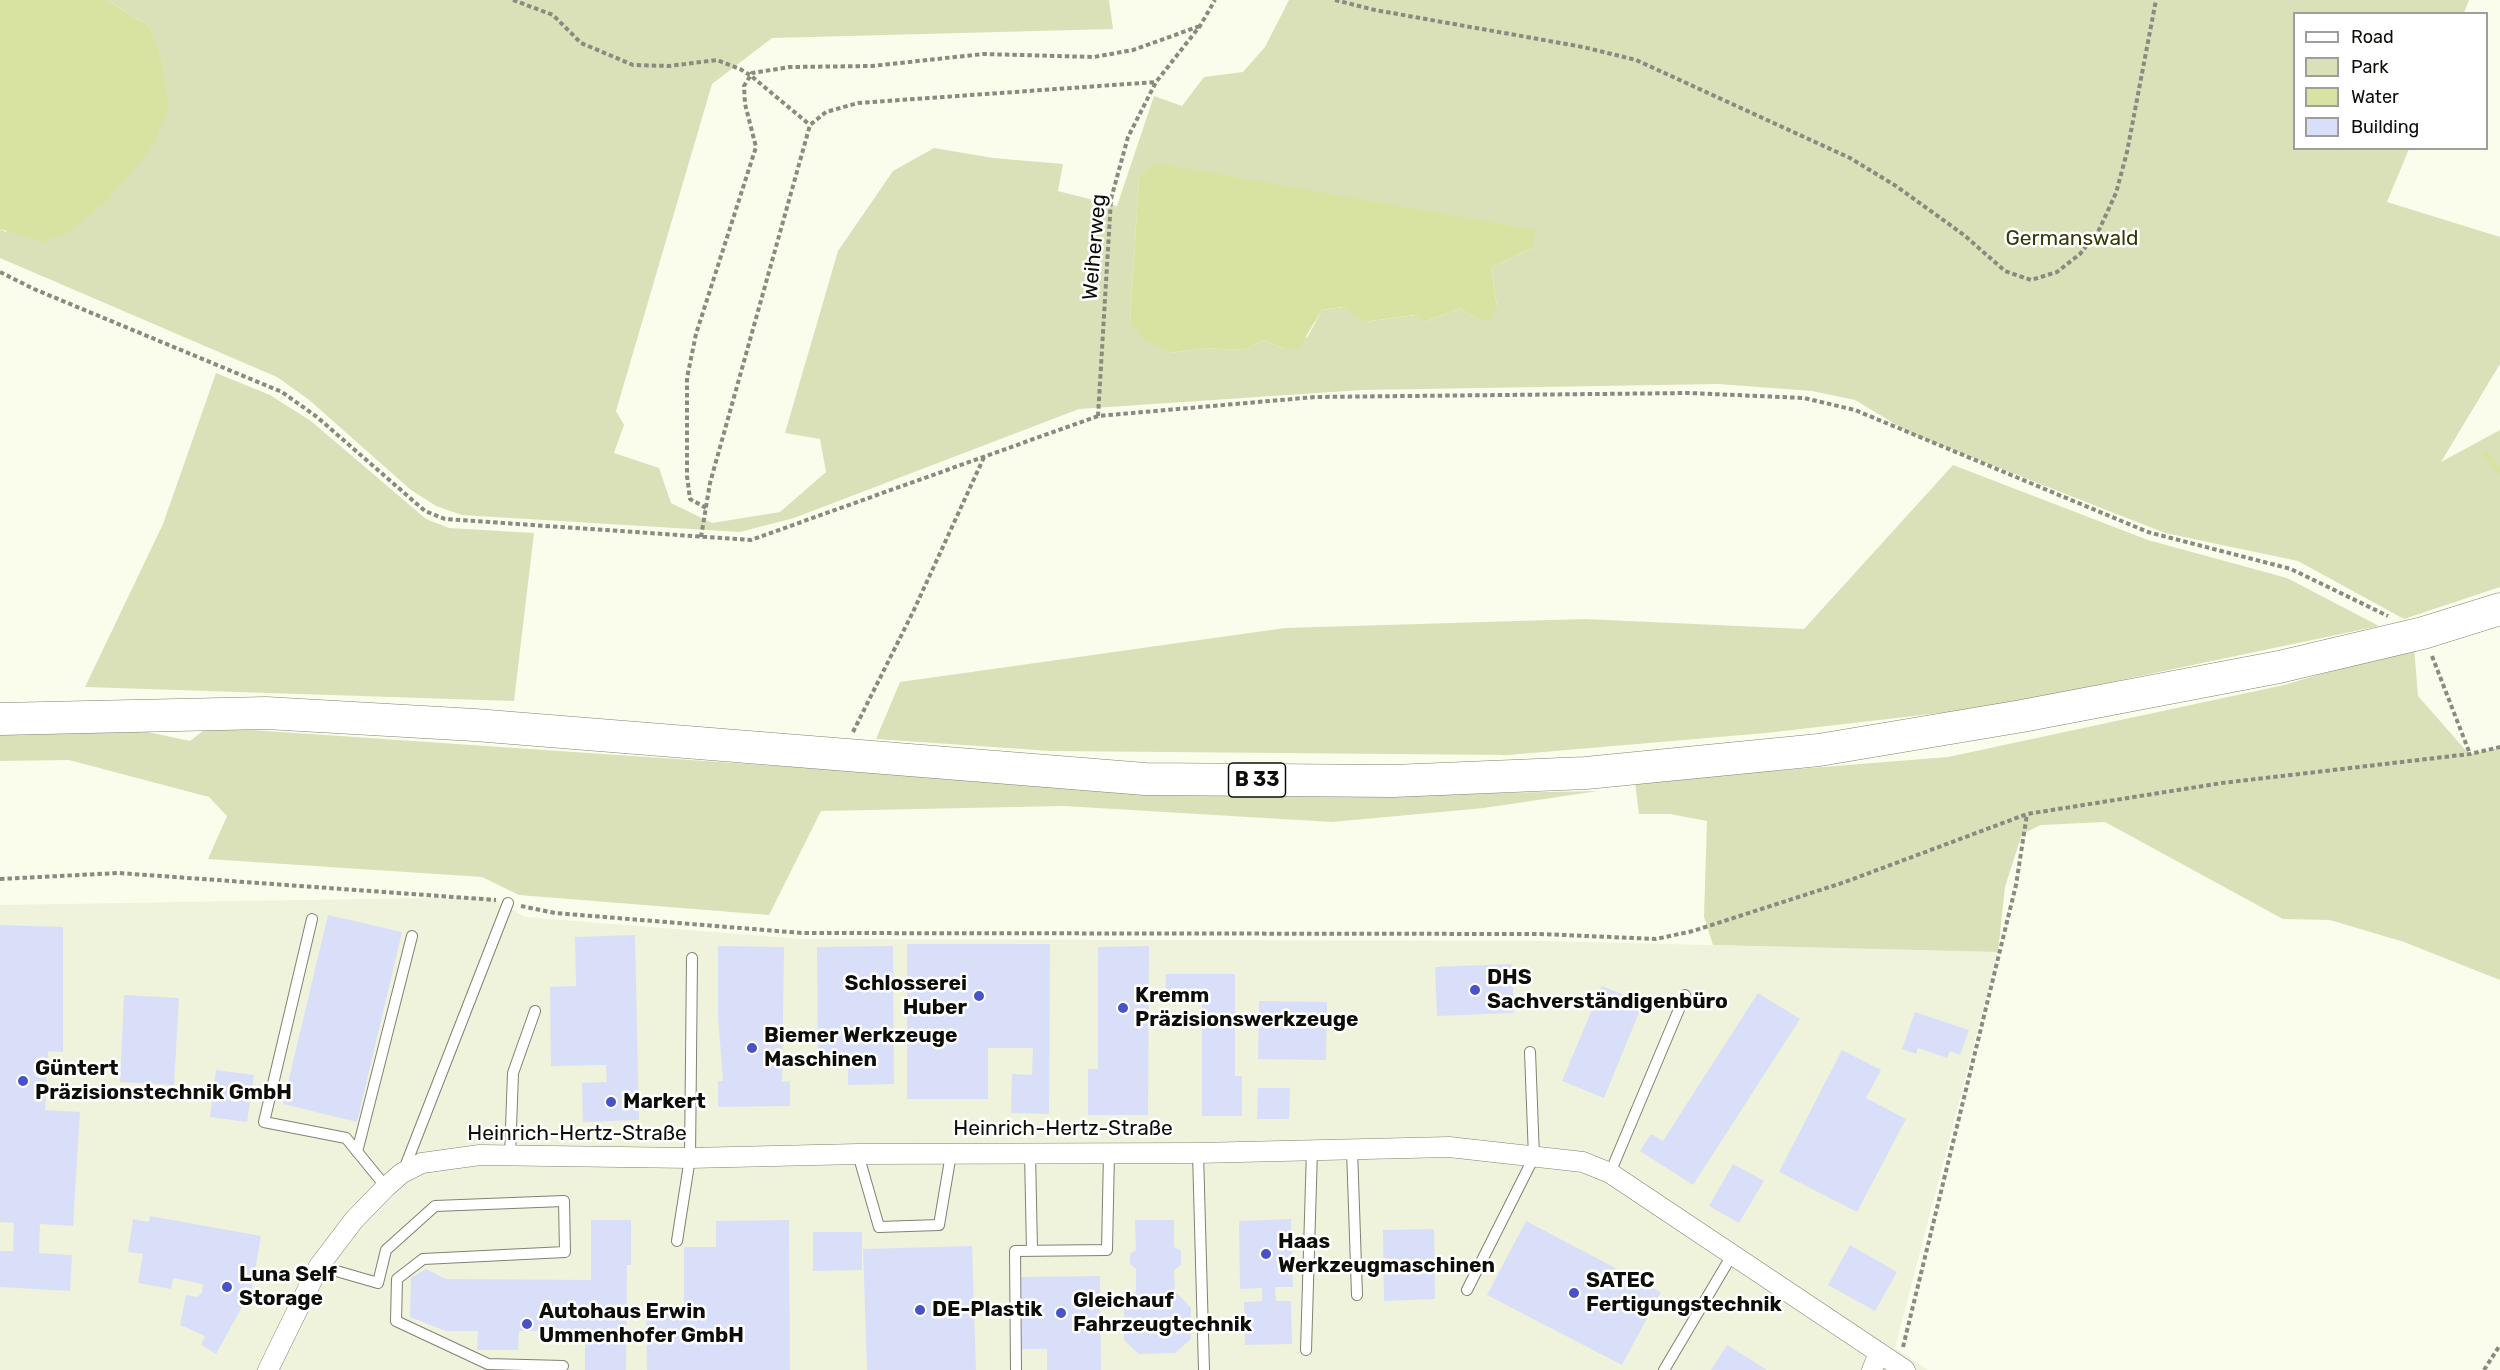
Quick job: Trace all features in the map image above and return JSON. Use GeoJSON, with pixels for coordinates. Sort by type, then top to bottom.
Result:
{"type":"FeatureCollection","features":[{"type":"Feature","properties":{"kind":"main road","name":"B 33"},"geometry":{"type":"LineString","coordinates":[[0,719],[266,713],[475,725],[1145,779],[1393,781],[1586,773],[1819,750],[1898,737],[2279,667],[2423,633],[2500,609]]}},
{"type":"Feature","properties":{"kind":"street","name":"Heinrich-Hertz-Straße"},"geometry":{"type":"LineString","coordinates":[[268,1370],[319,1266],[354,1220],[386,1187],[402,1173],[422,1163],[480,1155],[690,1158],[858,1154],[1198,1153],[1449,1147],[1583,1162],[1610,1173],[1732,1255],[1876,1361],[1902,1368]]}},
{"type":"Feature","properties":{"kind":"lane"},"geometry":{"type":"LineString","coordinates":[[402,1173],[508,903]]}},
{"type":"Feature","properties":{"kind":"lane"},"geometry":{"type":"LineString","coordinates":[[312,920],[264,1122],[345,1138],[386,1187]]}},
{"type":"Feature","properties":{"kind":"lane"},"geometry":{"type":"LineString","coordinates":[[357,1152],[412,936]]}},
{"type":"Feature","properties":{"kind":"lane"},"geometry":{"type":"LineString","coordinates":[[677,1241],[690,1158],[692,958]]}},
{"type":"Feature","properties":{"kind":"lane"},"geometry":{"type":"LineString","coordinates":[[1610,1173],[1685,995]]}},
{"type":"Feature","properties":{"kind":"lane"},"geometry":{"type":"LineString","coordinates":[[510,1155],[513,1072],[535,1011]]}},
{"type":"Feature","properties":{"kind":"lane"},"geometry":{"type":"LineString","coordinates":[[1467,1290],[1534,1157],[1530,1052]]}},
{"type":"Feature","properties":{"kind":"lane"},"geometry":{"type":"LineString","coordinates":[[1352,1149],[1357,1295]]}},
{"type":"Feature","properties":{"kind":"lane"},"geometry":{"type":"LineString","coordinates":[[1306,1350],[1312,1150]]}},
{"type":"Feature","properties":{"kind":"lane"},"geometry":{"type":"LineString","coordinates":[[1016,1370],[1015,1251],[1107,1250],[1109,1153]]}},
{"type":"Feature","properties":{"kind":"lane"},"geometry":{"type":"LineString","coordinates":[[1198,1153],[1204,1370]]}},
{"type":"Feature","properties":{"kind":"lane"},"geometry":{"type":"LineString","coordinates":[[858,1154],[879,1227],[939,1226],[951,1154]]}},
{"type":"Feature","properties":{"kind":"lane"},"geometry":{"type":"LineString","coordinates":[[1030,1154],[1032,1250]]}},
{"type":"Feature","properties":{"kind":"lane"},"geometry":{"type":"LineString","coordinates":[[378,1283],[386,1250],[435,1206],[564,1201],[565,1252],[423,1259],[397,1279],[396,1321],[488,1364],[563,1366]]}},
{"type":"Feature","properties":{"kind":"lane"},"geometry":{"type":"LineString","coordinates":[[1664,1370],[1732,1255]]}},
{"type":"Feature","properties":{"kind":"lane"},"geometry":{"type":"LineString","coordinates":[[319,1266],[397,1289]]}},
{"type":"Feature","properties":{"kind":"path"},"geometry":{"type":"LineString","coordinates":[[513,0],[553,15],[581,43],[633,65],[717,60],[750,75],[810,125]]}},
{"type":"Feature","properties":{"kind":"path","name":"Weiherweg"},"geometry":{"type":"LineString","coordinates":[[1098,416],[1111,199],[1128,137],[1156,82],[1200,26],[1215,0]]}},
{"type":"Feature","properties":{"kind":"path"},"geometry":{"type":"LineString","coordinates":[[1335,0],[1375,10],[1583,47],[1636,60],[1850,158],[1906,193],[1964,235],[2006,271],[2031,280],[2057,272],[2080,254],[2103,221],[2116,193],[2127,152],[2156,0]]}},
{"type":"Feature","properties":{"kind":"path"},"geometry":{"type":"LineString","coordinates":[[750,75],[790,67],[872,66],[983,54],[1094,57],[1133,50],[1200,26]]}},
{"type":"Feature","properties":{"kind":"path"},"geometry":{"type":"LineString","coordinates":[[706,508],[690,499],[688,488],[687,378],[696,334],[756,147],[745,104],[744,86],[750,75]]}},
{"type":"Feature","properties":{"kind":"path"},"geometry":{"type":"LineString","coordinates":[[701,537],[710,483],[810,125],[826,112],[858,103],[1156,82]]}},
{"type":"Feature","properties":{"kind":"path"},"geometry":{"type":"LineString","coordinates":[[0,272],[34,289],[282,392],[317,417],[425,511],[445,519],[701,537],[751,540],[986,454],[1098,416],[1315,397],[1689,393],[1804,398],[1855,410],[2148,532],[2291,569],[2423,633],[2470,753]]}},
{"type":"Feature","properties":{"kind":"path"},"geometry":{"type":"LineString","coordinates":[[842,755],[914,612],[986,454]]}},
{"type":"Feature","properties":{"kind":"path"},"geometry":{"type":"LineString","coordinates":[[0,879],[119,873],[487,898],[555,913],[802,933],[1540,934],[1656,939],[1693,931],[1845,882],[2027,814],[2222,783],[2470,753],[2500,747]]}},
{"type":"Feature","properties":{"kind":"path"},"geometry":{"type":"LineString","coordinates":[[1902,1368],[2016,885],[2027,814]]}},
{"type":"Feature","properties":{"kind":"path"},"geometry":{"type":"LineString","coordinates":[[2484,1370],[2500,1345]]}},
{"type":"Feature","properties":{"kind":"shaded area"},"geometry":{"type":"Polygon","coordinates":[[[490,897],[525,917],[801,939],[1543,941],[1998,952],[1895,1348],[1928,1370],[0,1370],[0,905],[490,897]]]}},
{"type":"Feature","properties":{"kind":"green space","name":"Germanswald"},"geometry":{"type":"Polygon","coordinates":[[[107,0],[1109,0],[1113,29],[772,38],[712,84],[616,411],[624,425],[614,453],[659,468],[671,503],[712,523],[780,512],[826,472],[820,439],[785,433],[838,251],[893,171],[934,148],[993,158],[1063,164],[1058,191],[1117,206],[1154,96],[1182,106],[1204,77],[1243,72],[1265,47],[1289,0],[2469,0],[2464,12],[2293,12],[2293,150],[2409,150],[2387,202],[2500,237],[2500,364],[2441,462],[2500,430],[2500,587],[2404,619],[2298,561],[2165,533],[1910,433],[1855,400],[1812,391],[1718,384],[1362,390],[1079,409],[794,518],[740,532],[462,515],[436,506],[411,490],[308,399],[277,377],[0,258],[0,229],[6,232],[150,27],[107,0]],[[1139,177],[1130,321],[1171,353],[1204,348],[1244,350],[1264,340],[1285,349],[1308,336],[1322,310],[1344,307],[1364,322],[1416,315],[1424,322],[1460,308],[1477,319],[1497,307],[1491,267],[1533,248],[1139,177]]]}},
{"type":"Feature","properties":{"kind":"green space"},"geometry":{"type":"Polygon","coordinates":[[[216,373],[270,395],[311,421],[426,519],[449,528],[534,533],[514,701],[85,687],[163,524],[216,373]]]}},
{"type":"Feature","properties":{"kind":"green space"},"geometry":{"type":"Polygon","coordinates":[[[1953,465],[2148,540],[2287,578],[2379,626],[1992,707],[1766,733],[1508,755],[1051,751],[876,739],[900,682],[1285,628],[1585,619],[1804,629],[1953,465]]]}},
{"type":"Feature","properties":{"kind":"green space"},"geometry":{"type":"Polygon","coordinates":[[[2414,647],[2418,696],[2469,754],[2500,748],[2500,980],[2404,942],[2330,920],[2283,919],[2105,822],[2041,825],[2022,834],[2005,887],[1998,952],[1713,945],[1704,917],[1707,821],[1670,814],[1639,814],[1635,782],[1948,757],[2284,685],[2414,647]]]}},
{"type":"Feature","properties":{"kind":"green space"},"geometry":{"type":"Polygon","coordinates":[[[208,727],[837,770],[1390,795],[1598,791],[1484,808],[1332,822],[1064,806],[821,811],[769,915],[519,895],[482,877],[208,859],[227,816],[209,797],[69,760],[0,761],[0,733],[129,728],[190,741],[208,727]]]}},
{"type":"Feature","properties":{"kind":"water"},"geometry":{"type":"Polygon","coordinates":[[[0,0],[107,0],[150,27],[161,59],[169,110],[149,152],[106,202],[67,233],[44,242],[0,229],[0,0]]]}},
{"type":"Feature","properties":{"kind":"water"},"geometry":{"type":"Polygon","coordinates":[[[1156,163],[1535,230],[1533,248],[1491,267],[1497,307],[1490,320],[1477,319],[1460,308],[1424,322],[1415,315],[1364,322],[1343,307],[1322,310],[1299,348],[1285,349],[1264,340],[1244,350],[1204,348],[1171,353],[1143,340],[1130,321],[1139,177],[1156,163]]]}},
{"type":"Feature","properties":{"kind":"building"},"geometry":{"type":"Polygon","coordinates":[[[328,915],[402,932],[357,1122],[283,1104],[328,915]]]}},
{"type":"Feature","properties":{"kind":"building","name":"Güntert Präzisionstechnik GmbH"},"geometry":{"type":"Polygon","coordinates":[[[0,925],[63,927],[63,1052],[48,1051],[45,1110],[80,1112],[73,1226],[40,1224],[39,1253],[72,1255],[70,1291],[0,1287],[0,1251],[13,1251],[14,1223],[0,1222],[0,925]]]}},
{"type":"Feature","properties":{"kind":"building"},"geometry":{"type":"Polygon","coordinates":[[[635,935],[639,1120],[583,1122],[582,1083],[607,1082],[606,1065],[551,1066],[550,987],[576,986],[575,937],[635,935]]]}},
{"type":"Feature","properties":{"kind":"building","name":"Schlosserei Huber"},"geometry":{"type":"Polygon","coordinates":[[[907,944],[1050,944],[1049,1114],[1011,1113],[1012,1074],[1032,1075],[1033,1048],[988,1048],[988,1099],[907,1099],[907,944]]]}},
{"type":"Feature","properties":{"kind":"building"},"geometry":{"type":"Polygon","coordinates":[[[718,946],[784,947],[782,1082],[790,1081],[790,1106],[718,1107],[718,1081],[723,1081],[718,1016],[718,946]]]}},
{"type":"Feature","properties":{"kind":"building"},"geometry":{"type":"Polygon","coordinates":[[[893,946],[894,1084],[848,1085],[848,1058],[818,1058],[817,947],[893,946]]]}},
{"type":"Feature","properties":{"kind":"building","name":"Kremm Präzisionswerkzeuge"},"geometry":{"type":"Polygon","coordinates":[[[1149,946],[1148,1115],[1088,1115],[1088,1069],[1098,1069],[1098,947],[1149,946]]]}},
{"type":"Feature","properties":{"kind":"building","name":"DHS Sachverständigenbüro"},"geometry":{"type":"Polygon","coordinates":[[[1512,964],[1514,1013],[1437,1016],[1435,967],[1512,964]]]}},
{"type":"Feature","properties":{"kind":"building"},"geometry":{"type":"Polygon","coordinates":[[[1166,974],[1235,974],[1235,1076],[1242,1076],[1242,1116],[1202,1116],[1202,999],[1165,999],[1166,974]]]}},
{"type":"Feature","properties":{"kind":"building"},"geometry":{"type":"Polygon","coordinates":[[[1602,986],[1643,1003],[1604,1098],[1562,1081],[1602,986]]]}},
{"type":"Feature","properties":{"kind":"building"},"geometry":{"type":"Polygon","coordinates":[[[1758,993],[1800,1019],[1693,1185],[1640,1151],[1651,1134],[1663,1141],[1758,993]]]}},
{"type":"Feature","properties":{"kind":"building"},"geometry":{"type":"Polygon","coordinates":[[[124,995],[179,998],[174,1085],[120,1082],[124,995]]]}},
{"type":"Feature","properties":{"kind":"building"},"geometry":{"type":"Polygon","coordinates":[[[1259,1001],[1327,1002],[1326,1060],[1258,1059],[1259,1001]]]}},
{"type":"Feature","properties":{"kind":"building"},"geometry":{"type":"Polygon","coordinates":[[[1915,1012],[1969,1030],[1960,1055],[1950,1051],[1947,1058],[1918,1048],[1916,1054],[1902,1049],[1915,1012]]]}},
{"type":"Feature","properties":{"kind":"building"},"geometry":{"type":"Polygon","coordinates":[[[1842,1050],[1881,1070],[1866,1098],[1906,1119],[1857,1212],[1779,1172],[1842,1050]]]}},
{"type":"Feature","properties":{"kind":"building"},"geometry":{"type":"Polygon","coordinates":[[[216,1070],[254,1075],[247,1122],[210,1117],[216,1070]]]}},
{"type":"Feature","properties":{"kind":"building"},"geometry":{"type":"Polygon","coordinates":[[[1258,1088],[1290,1088],[1289,1119],[1257,1119],[1258,1088]]]}},
{"type":"Feature","properties":{"kind":"building"},"geometry":{"type":"Polygon","coordinates":[[[1733,1164],[1764,1181],[1739,1223],[1709,1206],[1733,1164]]]}},
{"type":"Feature","properties":{"kind":"building","name":"Luna Self Storage"},"geometry":{"type":"Polygon","coordinates":[[[150,1216],[261,1236],[251,1293],[244,1291],[242,1307],[216,1354],[201,1345],[205,1336],[180,1325],[186,1295],[197,1297],[202,1293],[203,1284],[173,1278],[171,1289],[138,1283],[143,1254],[128,1252],[133,1219],[149,1222],[150,1216]]]}},
{"type":"Feature","properties":{"kind":"building","name":"Haas Werkzeugmaschinen"},"geometry":{"type":"Polygon","coordinates":[[[1291,1219],[1293,1287],[1275,1287],[1276,1301],[1291,1301],[1292,1344],[1245,1345],[1244,1302],[1262,1301],[1262,1288],[1240,1289],[1239,1221],[1291,1219]]]}},
{"type":"Feature","properties":{"kind":"building","name":"Autohaus Erwin Ummenhofer GmbH"},"geometry":{"type":"Polygon","coordinates":[[[591,1220],[631,1220],[631,1265],[627,1265],[626,1370],[585,1370],[585,1331],[519,1331],[518,1350],[477,1350],[478,1331],[446,1331],[410,1317],[411,1278],[426,1269],[446,1279],[591,1280],[591,1220]]]}},
{"type":"Feature","properties":{"kind":"building"},"geometry":{"type":"Polygon","coordinates":[[[789,1220],[790,1370],[647,1370],[646,1309],[684,1309],[684,1247],[716,1247],[716,1221],[789,1220]]]}},
{"type":"Feature","properties":{"kind":"building"},"geometry":{"type":"Polygon","coordinates":[[[1135,1220],[1174,1220],[1174,1247],[1181,1251],[1181,1265],[1174,1270],[1175,1291],[1191,1308],[1191,1339],[1175,1353],[1139,1354],[1124,1340],[1124,1303],[1136,1291],[1136,1269],[1130,1264],[1130,1254],[1136,1250],[1135,1220]]]}},
{"type":"Feature","properties":{"kind":"building","name":"SATEC Fertigungstechnik"},"geometry":{"type":"Polygon","coordinates":[[[1526,1221],[1661,1292],[1622,1365],[1487,1295],[1526,1221]]]}},
{"type":"Feature","properties":{"kind":"building"},"geometry":{"type":"Polygon","coordinates":[[[1434,1229],[1435,1299],[1384,1301],[1383,1230],[1434,1229]]]}},
{"type":"Feature","properties":{"kind":"building"},"geometry":{"type":"Polygon","coordinates":[[[813,1232],[862,1232],[862,1270],[813,1271],[813,1232]]]}},
{"type":"Feature","properties":{"kind":"building"},"geometry":{"type":"Polygon","coordinates":[[[1850,1245],[1897,1272],[1875,1311],[1828,1285],[1850,1245]]]}},
{"type":"Feature","properties":{"kind":"building","name":"DE-Plastik"},"geometry":{"type":"Polygon","coordinates":[[[972,1246],[976,1370],[867,1370],[863,1249],[972,1246]]]}},
{"type":"Feature","properties":{"kind":"building","name":"Gleichauf Fahrzeugtechnik"},"geometry":{"type":"Polygon","coordinates":[[[1100,1276],[1101,1370],[1047,1370],[1047,1349],[1022,1349],[1021,1277],[1100,1276]]]}},
{"type":"Feature","properties":{"kind":"building"},"geometry":{"type":"Polygon","coordinates":[[[1727,1345],[1767,1370],[1711,1370],[1727,1345]]]}},
{"type":"Feature","properties":{"kind":"waterway"},"geometry":{"type":"LineString","coordinates":[[2486,455],[2500,471]]}},
{"type":"Feature","properties":{"kind":"place","name":"DHS Sachverständigenbüro"},"geometry":{"type":"Point","coordinates":[1475,990]}},
{"type":"Feature","properties":{"kind":"place","name":"Schlosserei Huber"},"geometry":{"type":"Point","coordinates":[979,996]}},
{"type":"Feature","properties":{"kind":"place","name":"Kremm Präzisionswerkzeuge"},"geometry":{"type":"Point","coordinates":[1123,1008]}},
{"type":"Feature","properties":{"kind":"place","name":"Biemer Werkzeuge Maschinen"},"geometry":{"type":"Point","coordinates":[752,1048]}},
{"type":"Feature","properties":{"kind":"place","name":"Güntert Präzisionstechnik GmbH"},"geometry":{"type":"Point","coordinates":[23,1081]}},
{"type":"Feature","properties":{"kind":"place","name":"Markert"},"geometry":{"type":"Point","coordinates":[611,1102]}},
{"type":"Feature","properties":{"kind":"place","name":"Haas Werkzeugmaschinen"},"geometry":{"type":"Point","coordinates":[1266,1254]}},
{"type":"Feature","properties":{"kind":"place","name":"Luna Self Storage"},"geometry":{"type":"Point","coordinates":[227,1287]}},
{"type":"Feature","properties":{"kind":"place","name":"SATEC Fertigungstechnik"},"geometry":{"type":"Point","coordinates":[1574,1293]}},
{"type":"Feature","properties":{"kind":"place","name":"DE-Plastik"},"geometry":{"type":"Point","coordinates":[920,1310]}},
{"type":"Feature","properties":{"kind":"place","name":"Gleichauf Fahrzeugtechnik"},"geometry":{"type":"Point","coordinates":[1061,1313]}},
{"type":"Feature","properties":{"kind":"place","name":"Autohaus Erwin Ummenhofer GmbH"},"geometry":{"type":"Point","coordinates":[527,1324]}}]}
